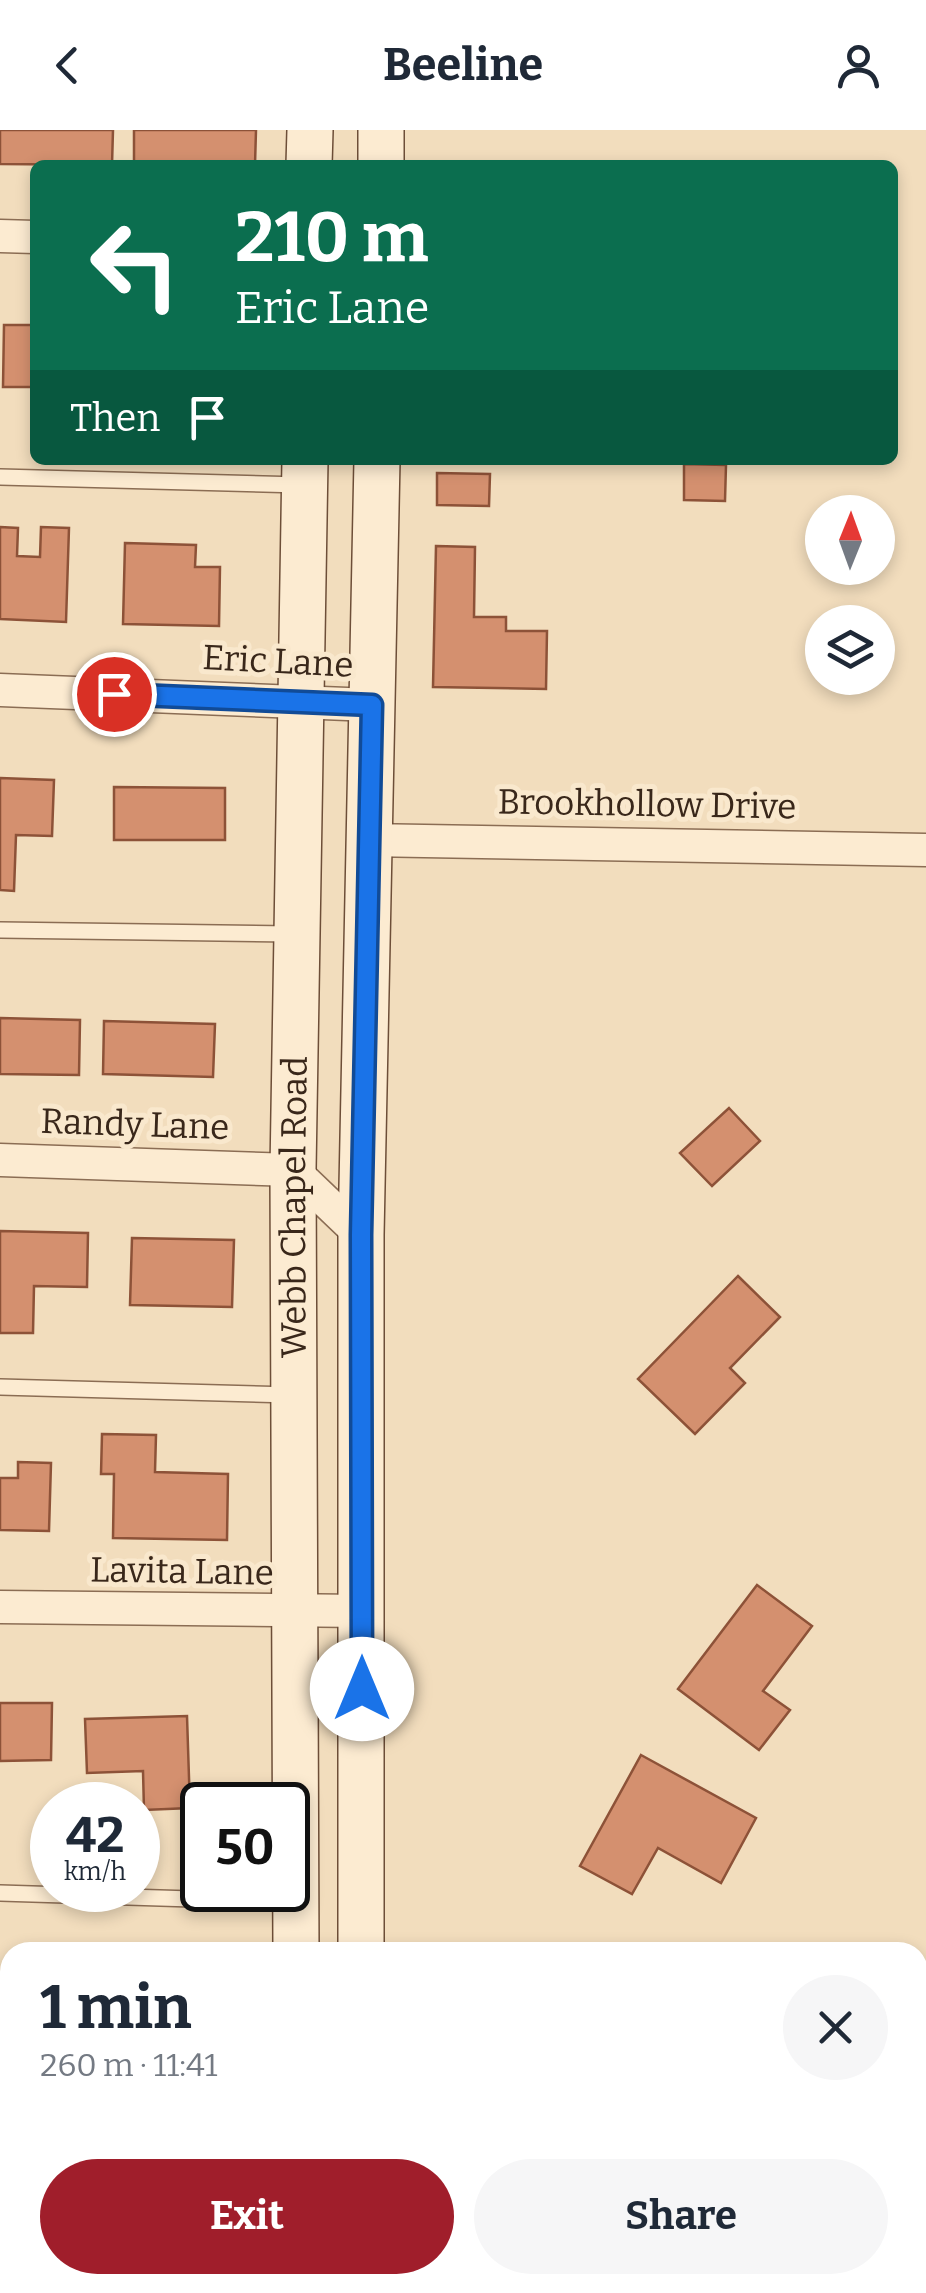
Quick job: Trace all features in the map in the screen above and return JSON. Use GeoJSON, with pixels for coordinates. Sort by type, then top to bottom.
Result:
{"type":"FeatureCollection","features":[{"type":"Feature","properties":{"kind":"main road"},"geometry":{"type":"LineString","coordinates":[[309,160],[310,130]]}},
{"type":"Feature","properties":{"kind":"main road"},"geometry":{"type":"LineString","coordinates":[[381,130],[381,160]]}},
{"type":"Feature","properties":{"kind":"main road","name":"Webb Chapel Road"},"geometry":{"type":"LineString","coordinates":[[361,1942],[361,1235],[376,465]]}},
{"type":"Feature","properties":{"kind":"main road","name":"Webb Chapel Road"},"geometry":{"type":"LineString","coordinates":[[296,1782],[293,1170],[305,473]]}},
{"type":"Feature","properties":{"kind":"main road","name":"Webb Chapel Road"},"geometry":{"type":"LineString","coordinates":[[296,1912],[296,1942]]}},
{"type":"Feature","properties":{"kind":"street"},"geometry":{"type":"LineString","coordinates":[[0,236],[30,237]]}},
{"type":"Feature","properties":{"kind":"street","name":"Eric Lane"},"geometry":{"type":"LineString","coordinates":[[0,690],[372,705]]}},
{"type":"Feature","properties":{"kind":"street","name":"Brookhollow Drive"},"geometry":{"type":"LineString","coordinates":[[367,840],[926,850]]}},
{"type":"Feature","properties":{"kind":"street","name":"Randy Lane"},"geometry":{"type":"LineString","coordinates":[[0,1160],[293,1170]]}},
{"type":"Feature","properties":{"kind":"street"},"geometry":{"type":"LineString","coordinates":[[293,1170],[361,1235]]}},
{"type":"Feature","properties":{"kind":"street","name":"Lavita Lane"},"geometry":{"type":"LineString","coordinates":[[0,1608],[296,1614],[362,1611]]}},
{"type":"Feature","properties":{"kind":"lane"},"geometry":{"type":"LineString","coordinates":[[0,477],[305,473]]}},
{"type":"Feature","properties":{"kind":"lane"},"geometry":{"type":"LineString","coordinates":[[0,930],[299,934]]}},
{"type":"Feature","properties":{"kind":"lane"},"geometry":{"type":"LineString","coordinates":[[0,1387],[294,1395]]}},
{"type":"Feature","properties":{"kind":"lane"},"geometry":{"type":"LineString","coordinates":[[0,1893],[180,1898]]}},
{"type":"Feature","properties":{"kind":"building"},"geometry":{"type":"Polygon","coordinates":[[[0,130],[113,130],[112,160],[0,164],[0,130]]]}},
{"type":"Feature","properties":{"kind":"building"},"geometry":{"type":"Polygon","coordinates":[[[134,130],[256,130],[255,160],[134,160],[134,130]]]}},
{"type":"Feature","properties":{"kind":"building"},"geometry":{"type":"Polygon","coordinates":[[[4,325],[30,325],[30,387],[3,387],[4,325]]]}},
{"type":"Feature","properties":{"kind":"building"},"geometry":{"type":"Polygon","coordinates":[[[684,465],[726,465],[725,501],[684,500],[684,465]]]}},
{"type":"Feature","properties":{"kind":"building"},"geometry":{"type":"Polygon","coordinates":[[[437,473],[490,474],[489,506],[437,505],[437,473]]]}},
{"type":"Feature","properties":{"kind":"building"},"geometry":{"type":"Polygon","coordinates":[[[0,527],[18,528],[17,556],[40,557],[41,527],[69,528],[66,622],[0,619],[0,527]]]}},
{"type":"Feature","properties":{"kind":"building"},"geometry":{"type":"Polygon","coordinates":[[[125,543],[196,545],[195,567],[220,567],[219,626],[123,624],[125,543]]]}},
{"type":"Feature","properties":{"kind":"building"},"geometry":{"type":"Polygon","coordinates":[[[436,546],[475,547],[474,617],[506,617],[506,631],[547,631],[546,689],[433,687],[436,546]]]}},
{"type":"Feature","properties":{"kind":"building"},"geometry":{"type":"Polygon","coordinates":[[[0,778],[54,780],[52,836],[16,835],[14,891],[0,890],[0,778]]]}},
{"type":"Feature","properties":{"kind":"building"},"geometry":{"type":"Polygon","coordinates":[[[114,787],[225,788],[225,840],[114,840],[114,787]]]}},
{"type":"Feature","properties":{"kind":"building"},"geometry":{"type":"Polygon","coordinates":[[[0,1018],[80,1020],[79,1075],[0,1074],[0,1018]]]}},
{"type":"Feature","properties":{"kind":"building"},"geometry":{"type":"Polygon","coordinates":[[[104,1021],[215,1024],[213,1077],[103,1074],[104,1021]]]}},
{"type":"Feature","properties":{"kind":"building"},"geometry":{"type":"Polygon","coordinates":[[[729,1108],[760,1141],[712,1186],[680,1153],[729,1108]]]}},
{"type":"Feature","properties":{"kind":"building"},"geometry":{"type":"Polygon","coordinates":[[[0,1231],[88,1233],[87,1287],[34,1286],[33,1333],[0,1333],[0,1231]]]}},
{"type":"Feature","properties":{"kind":"building"},"geometry":{"type":"Polygon","coordinates":[[[132,1238],[234,1240],[232,1307],[130,1305],[132,1238]]]}},
{"type":"Feature","properties":{"kind":"building"},"geometry":{"type":"Polygon","coordinates":[[[738,1276],[780,1317],[730,1368],[745,1383],[695,1434],[638,1379],[738,1276]]]}},
{"type":"Feature","properties":{"kind":"building"},"geometry":{"type":"Polygon","coordinates":[[[102,1434],[156,1435],[155,1472],[228,1474],[227,1540],[113,1538],[114,1474],[101,1474],[102,1434]]]}},
{"type":"Feature","properties":{"kind":"building"},"geometry":{"type":"Polygon","coordinates":[[[18,1462],[51,1463],[49,1531],[0,1530],[0,1478],[18,1478],[18,1462]]]}},
{"type":"Feature","properties":{"kind":"building"},"geometry":{"type":"Polygon","coordinates":[[[757,1585],[812,1626],[763,1691],[790,1710],[759,1750],[678,1689],[757,1585]]]}},
{"type":"Feature","properties":{"kind":"building"},"geometry":{"type":"Polygon","coordinates":[[[0,1703],[52,1703],[51,1760],[0,1761],[0,1703]]]}},
{"type":"Feature","properties":{"kind":"building"},"geometry":{"type":"Polygon","coordinates":[[[187,1716],[189,1782],[180,1782],[180,1808],[160,1809],[160,1782],[143,1782],[143,1771],[87,1773],[85,1719],[187,1716]]]}},
{"type":"Feature","properties":{"kind":"building"},"geometry":{"type":"Polygon","coordinates":[[[641,1755],[756,1818],[721,1883],[658,1848],[632,1894],[580,1866],[641,1755]]]}},
{"type":"Feature","properties":{"kind":"route"},"geometry":{"type":"LineString","coordinates":[[114,694],[372,705],[361,1235],[362,1689]]}}]}
